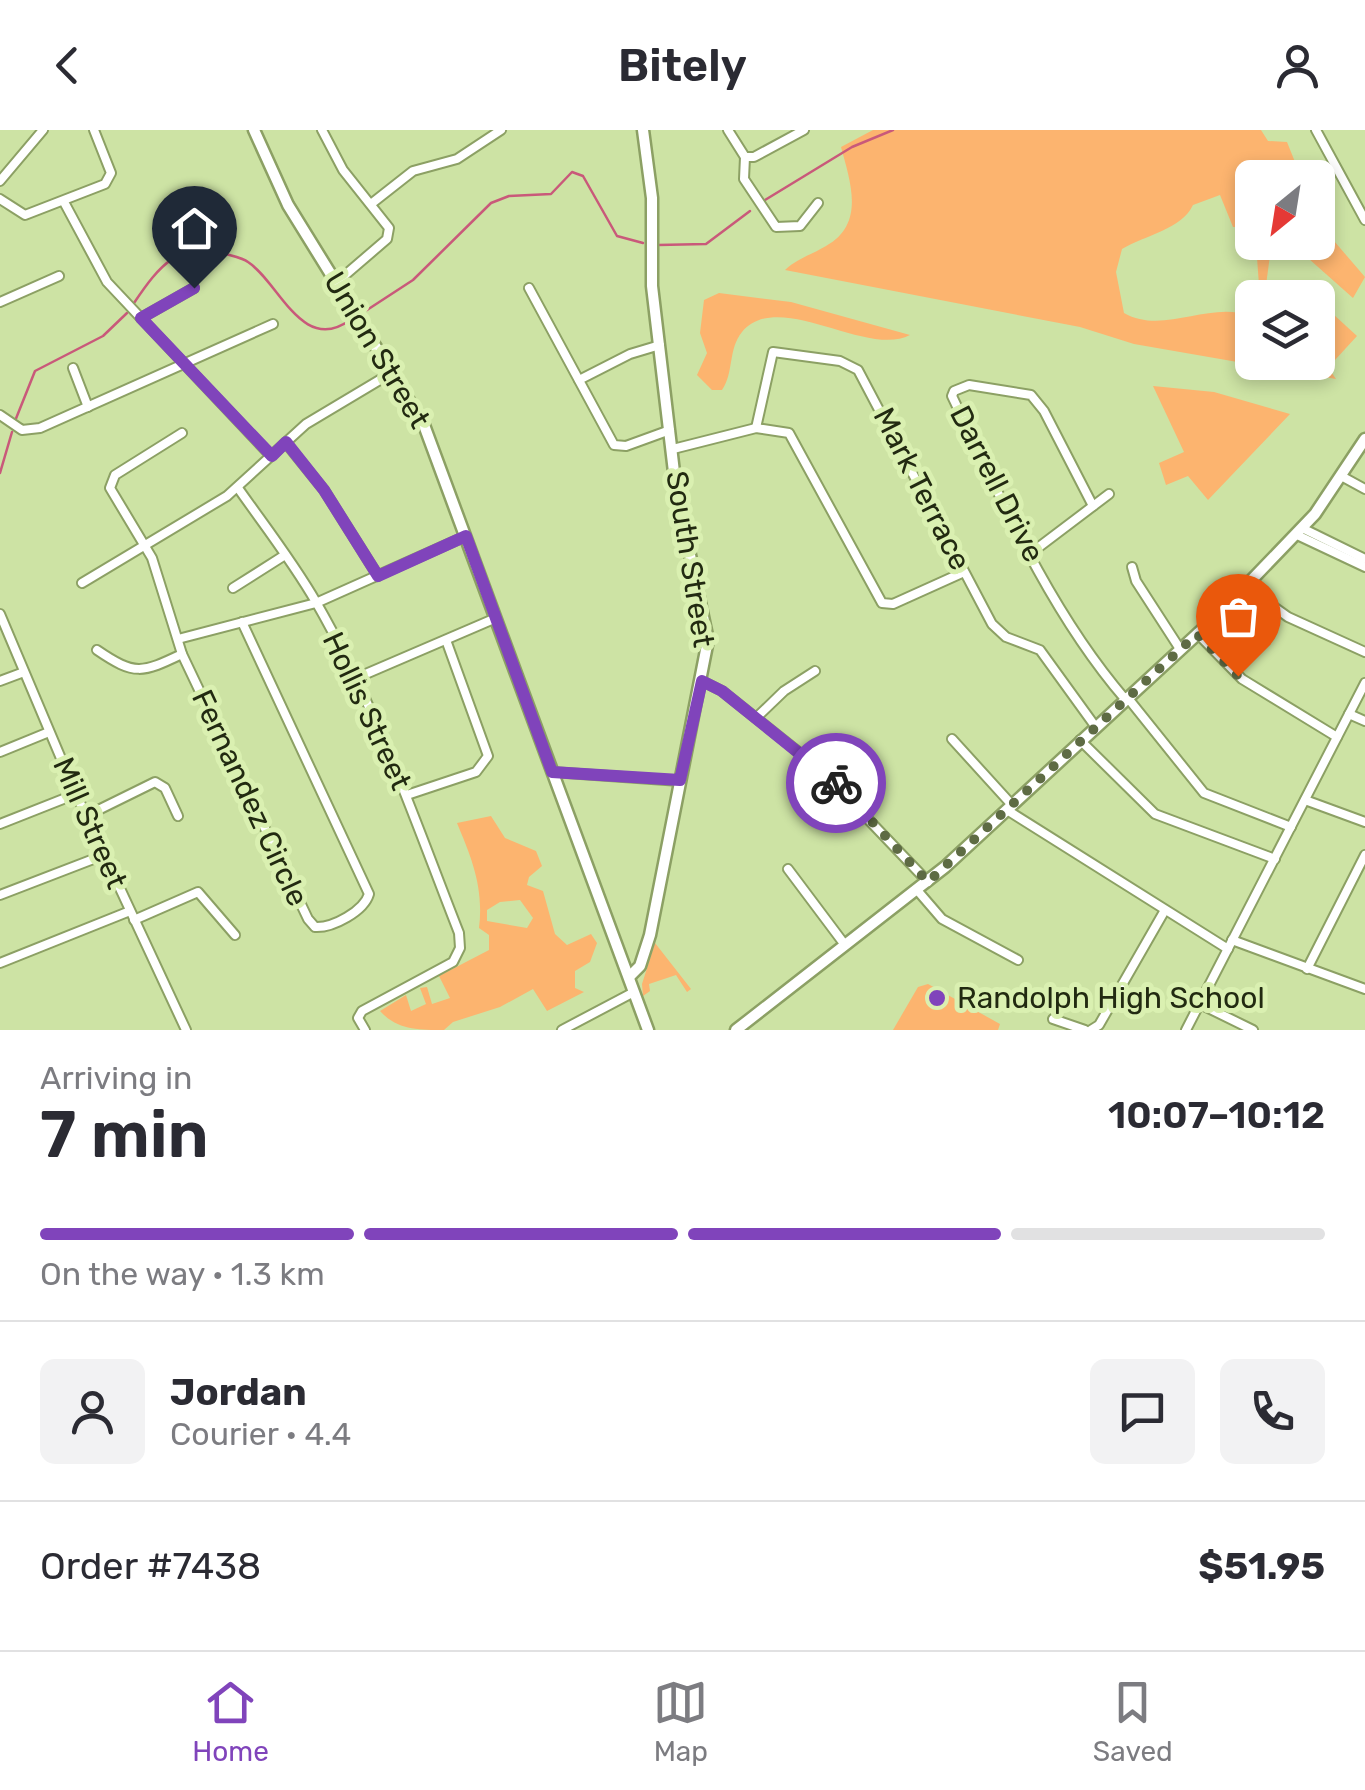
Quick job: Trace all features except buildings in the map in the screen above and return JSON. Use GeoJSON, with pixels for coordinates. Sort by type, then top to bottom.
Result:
{"type":"FeatureCollection","features":[{"type":"Feature","properties":{"kind":"main road","name":"Union Street"},"geometry":{"type":"LineString","coordinates":[[254,130],[277,185],[424,425],[648,1030]]}},
{"type":"Feature","properties":{"kind":"main road","name":"South Street"},"geometry":{"type":"LineString","coordinates":[[628,978],[638,968],[646,949],[702,681],[707,627],[676,488],[652,286],[649,154],[643,130]]}},
{"type":"Feature","properties":{"kind":"main road"},"geometry":{"type":"LineString","coordinates":[[736,1030],[928,882],[1246,588],[1300,532],[1343,478],[1365,439]]}},
{"type":"Feature","properties":{"kind":"street"},"geometry":{"type":"LineString","coordinates":[[0,181],[43,130]]}},
{"type":"Feature","properties":{"kind":"street"},"geometry":{"type":"LineString","coordinates":[[0,200],[25,215],[105,184],[111,177],[94,130]]}},
{"type":"Feature","properties":{"kind":"street"},"geometry":{"type":"LineString","coordinates":[[322,130],[343,170],[388,228],[387,239],[337,282]]}},
{"type":"Feature","properties":{"kind":"street"},"geometry":{"type":"LineString","coordinates":[[371,204],[414,172],[457,159],[502,130]]}},
{"type":"Feature","properties":{"kind":"street"},"geometry":{"type":"LineString","coordinates":[[728,130],[746,157],[744,178],[776,227],[800,226],[818,203]]}},
{"type":"Feature","properties":{"kind":"street"},"geometry":{"type":"LineString","coordinates":[[746,157],[754,157],[804,130]]}},
{"type":"Feature","properties":{"kind":"street"},"geometry":{"type":"LineString","coordinates":[[1316,130],[1365,220]]}},
{"type":"Feature","properties":{"kind":"street"},"geometry":{"type":"LineString","coordinates":[[64,202],[97,270],[272,456]]}},
{"type":"Feature","properties":{"kind":"street"},"geometry":{"type":"LineString","coordinates":[[0,302],[59,276]]}},
{"type":"Feature","properties":{"kind":"street"},"geometry":{"type":"LineString","coordinates":[[36,286],[40,298]]}},
{"type":"Feature","properties":{"kind":"street"},"geometry":{"type":"LineString","coordinates":[[141,318],[194,288]]}},
{"type":"Feature","properties":{"kind":"street"},"geometry":{"type":"LineString","coordinates":[[529,288],[616,447],[670,430]]}},
{"type":"Feature","properties":{"kind":"street"},"geometry":{"type":"LineString","coordinates":[[0,415],[16,428],[30,430],[88,408],[273,324]]}},
{"type":"Feature","properties":{"kind":"street"},"geometry":{"type":"LineString","coordinates":[[579,380],[630,354],[660,345]]}},
{"type":"Feature","properties":{"kind":"street","name":"Mark Terrace"},"geometry":{"type":"LineString","coordinates":[[756,428],[773,352],[789,351],[852,365],[866,382],[994,628],[1040,650],[1095,726]]}},
{"type":"Feature","properties":{"kind":"street"},"geometry":{"type":"LineString","coordinates":[[74,368],[88,408]]}},
{"type":"Feature","properties":{"kind":"street"},"geometry":{"type":"LineString","coordinates":[[82,583],[238,488],[316,416],[393,372]]}},
{"type":"Feature","properties":{"kind":"street","name":"Darrell Drive"},"geometry":{"type":"LineString","coordinates":[[1093,506],[1044,411],[1031,396],[960,385],[952,396],[1030,553],[1082,646],[1204,793],[1291,827]]}},
{"type":"Feature","properties":{"kind":"street"},"geometry":{"type":"LineString","coordinates":[[673,449],[756,428],[780,428],[794,438],[882,603],[894,604],[964,572]]}},
{"type":"Feature","properties":{"kind":"street","name":"Fernandez Circle"},"geometry":{"type":"LineString","coordinates":[[182,432],[115,474],[110,482],[146,546],[182,654],[308,919],[315,927],[326,927],[365,904],[369,894],[242,622]]}},
{"type":"Feature","properties":{"kind":"street"},"geometry":{"type":"LineString","coordinates":[[286,442],[324,490],[378,576]]}},
{"type":"Feature","properties":{"kind":"street"},"geometry":{"type":"LineString","coordinates":[[1343,478],[1365,488]]}},
{"type":"Feature","properties":{"kind":"street","name":"Hollis Street"},"geometry":{"type":"LineString","coordinates":[[238,488],[316,603],[407,795],[458,933],[459,952],[446,966],[362,1010],[358,1018],[365,1030]]}},
{"type":"Feature","properties":{"kind":"street"},"geometry":{"type":"LineString","coordinates":[[1030,553],[1109,494]]}},
{"type":"Feature","properties":{"kind":"street"},"geometry":{"type":"LineString","coordinates":[[1300,532],[1365,558]]}},
{"type":"Feature","properties":{"kind":"street"},"geometry":{"type":"LineString","coordinates":[[1300,532],[1365,568]]}},
{"type":"Feature","properties":{"kind":"street"},"geometry":{"type":"LineString","coordinates":[[178,639],[316,603],[466,536]]}},
{"type":"Feature","properties":{"kind":"street"},"geometry":{"type":"LineString","coordinates":[[233,588],[286,555]]}},
{"type":"Feature","properties":{"kind":"street"},"geometry":{"type":"LineString","coordinates":[[1132,568],[1136,581],[1180,649]]}},
{"type":"Feature","properties":{"kind":"street"},"geometry":{"type":"LineString","coordinates":[[1246,588],[1288,617],[1365,652]]}},
{"type":"Feature","properties":{"kind":"street","name":"Mill Street"},"geometry":{"type":"LineString","coordinates":[[0,614],[76,794],[186,1030]]}},
{"type":"Feature","properties":{"kind":"street"},"geometry":{"type":"LineString","coordinates":[[354,680],[496,618]]}},
{"type":"Feature","properties":{"kind":"street"},"geometry":{"type":"LineString","coordinates":[[1197,634],[1242,679],[1337,737]]}},
{"type":"Feature","properties":{"kind":"street"},"geometry":{"type":"LineString","coordinates":[[407,795],[476,772],[488,756],[446,640]]}},
{"type":"Feature","properties":{"kind":"street"},"geometry":{"type":"LineString","coordinates":[[98,650],[123,667],[140,671],[182,654]]}},
{"type":"Feature","properties":{"kind":"street"},"geometry":{"type":"LineString","coordinates":[[756,718],[784,691],[815,670]]}},
{"type":"Feature","properties":{"kind":"street"},"geometry":{"type":"LineString","coordinates":[[0,681],[24,672]]}},
{"type":"Feature","properties":{"kind":"street"},"geometry":{"type":"LineString","coordinates":[[702,681],[756,718],[858,804],[928,882]]}},
{"type":"Feature","properties":{"kind":"street"},"geometry":{"type":"LineString","coordinates":[[1186,1030],[1365,682]]}},
{"type":"Feature","properties":{"kind":"street"},"geometry":{"type":"LineString","coordinates":[[1349,714],[1365,721]]}},
{"type":"Feature","properties":{"kind":"street"},"geometry":{"type":"LineString","coordinates":[[0,752],[50,732]]}},
{"type":"Feature","properties":{"kind":"street"},"geometry":{"type":"LineString","coordinates":[[952,739],[1010,808],[1165,910],[1230,944],[1365,990]]}},
{"type":"Feature","properties":{"kind":"street"},"geometry":{"type":"LineString","coordinates":[[1080,740],[1155,814],[1275,859]]}},
{"type":"Feature","properties":{"kind":"street"},"geometry":{"type":"LineString","coordinates":[[552,772],[680,780]]}},
{"type":"Feature","properties":{"kind":"street"},"geometry":{"type":"LineString","coordinates":[[86,816],[155,782],[165,788],[178,816]]}},
{"type":"Feature","properties":{"kind":"street"},"geometry":{"type":"LineString","coordinates":[[0,824],[76,794]]}},
{"type":"Feature","properties":{"kind":"street"},"geometry":{"type":"LineString","coordinates":[[1306,800],[1365,822]]}},
{"type":"Feature","properties":{"kind":"street"},"geometry":{"type":"LineString","coordinates":[[0,895],[104,855]]}},
{"type":"Feature","properties":{"kind":"street"},"geometry":{"type":"LineString","coordinates":[[1307,968],[1365,855]]}},
{"type":"Feature","properties":{"kind":"street"},"geometry":{"type":"LineString","coordinates":[[788,869],[845,946]]}},
{"type":"Feature","properties":{"kind":"street"},"geometry":{"type":"LineString","coordinates":[[917,890],[942,919],[1018,960]]}},
{"type":"Feature","properties":{"kind":"street"},"geometry":{"type":"LineString","coordinates":[[0,963],[198,892],[235,934]]}},
{"type":"Feature","properties":{"kind":"street"},"geometry":{"type":"LineString","coordinates":[[1052,1019],[1088,1030],[1099,1025],[1137,966],[1165,910]]}},
{"type":"Feature","properties":{"kind":"street"},"geometry":{"type":"LineString","coordinates":[[562,1030],[634,992]]}},
{"type":"Feature","properties":{"kind":"street"},"geometry":{"type":"LineString","coordinates":[[1200,1004],[1253,1030]]}},
{"type":"Feature","properties":{"kind":"shaded area"},"geometry":{"type":"Polygon","coordinates":[[[873,130],[1261,130],[1268,141],[1287,142],[1294,160],[1235,160],[1235,227],[1220,195],[1193,205],[1172,226],[1122,249],[1116,272],[1124,313],[1155,321],[1235,313],[1235,362],[785,270],[826,246],[846,226],[852,201],[841,147],[873,130]]]}},
{"type":"Feature","properties":{"kind":"shaded area"},"geometry":{"type":"Polygon","coordinates":[[[1335,242],[1365,277],[1353,298],[1310,260],[1335,260],[1335,242]]]}},
{"type":"Feature","properties":{"kind":"shaded area"},"geometry":{"type":"Polygon","coordinates":[[[1257,260],[1269,260],[1267,280],[1259,280],[1257,260]]]}},
{"type":"Feature","properties":{"kind":"shaded area"},"geometry":{"type":"Polygon","coordinates":[[[719,293],[791,302],[910,335],[892,340],[870,338],[800,320],[758,320],[738,339],[722,390],[712,390],[697,375],[707,353],[700,333],[704,300],[719,293]]]}},
{"type":"Feature","properties":{"kind":"shaded area"},"geometry":{"type":"Polygon","coordinates":[[[1335,316],[1357,336],[1335,360],[1335,316]]]}},
{"type":"Feature","properties":{"kind":"shaded area"},"geometry":{"type":"Polygon","coordinates":[[[1153,386],[1214,392],[1290,414],[1208,500],[1188,476],[1166,485],[1159,463],[1184,452],[1153,386]]]}},
{"type":"Feature","properties":{"kind":"shaded area"},"geometry":{"type":"Polygon","coordinates":[[[491,816],[505,838],[536,851],[542,866],[529,877],[527,885],[543,891],[555,934],[567,945],[591,934],[597,943],[590,962],[575,971],[575,988],[584,992],[547,1011],[533,989],[500,1007],[453,1022],[444,1030],[401,1025],[380,1011],[406,995],[411,1011],[426,1004],[420,988],[427,987],[432,1004],[450,998],[439,976],[489,950],[489,935],[479,928],[476,874],[457,823],[491,816]],[[520,900],[500,902],[487,910],[487,921],[527,928],[533,918],[520,900]]]}},
{"type":"Feature","properties":{"kind":"shaded area"},"geometry":{"type":"Polygon","coordinates":[[[655,943],[691,989],[687,992],[676,975],[649,984],[650,991],[643,996],[642,984],[655,943]]]}},
{"type":"Feature","properties":{"kind":"shaded area"},"geometry":{"type":"Polygon","coordinates":[[[928,984],[1000,1024],[998,1030],[893,1030],[918,987],[928,984]]]}},
{"type":"Feature","properties":{"kind":"waterway"},"geometry":{"type":"LineString","coordinates":[[765,200],[852,147],[893,130]]}},
{"type":"Feature","properties":{"kind":"waterway"},"geometry":{"type":"LineString","coordinates":[[367,310],[413,280],[491,203],[509,196],[551,194],[572,172],[583,176],[617,236],[643,243]]}},
{"type":"Feature","properties":{"kind":"waterway"},"geometry":{"type":"LineString","coordinates":[[658,245],[706,244],[750,211]]}},
{"type":"Feature","properties":{"kind":"waterway"},"geometry":{"type":"LineString","coordinates":[[134,303],[172,259],[195,251],[210,251],[248,262],[293,312],[318,329],[333,328],[350,320]]}},
{"type":"Feature","properties":{"kind":"waterway"},"geometry":{"type":"LineString","coordinates":[[15,421],[35,371],[103,336],[127,313]]}},
{"type":"Feature","properties":{"kind":"waterway"},"geometry":{"type":"LineString","coordinates":[[0,473],[12,432]]}},
{"type":"Feature","properties":{"kind":"way so far"},"geometry":{"type":"LineString","coordinates":[[836,783],[897,844],[928,882],[1197,634],[1238,676]]}},
{"type":"Feature","properties":{"kind":"place","name":"Randolph High School"},"geometry":{"type":"Point","coordinates":[937,998]}},
{"type":"Feature","properties":{"kind":"route"},"geometry":{"type":"LineString","coordinates":[[194,288],[141,318],[272,456],[286,442],[338,509],[378,576],[466,536],[552,772],[680,780],[702,681],[722,691],[836,783]]}}]}
